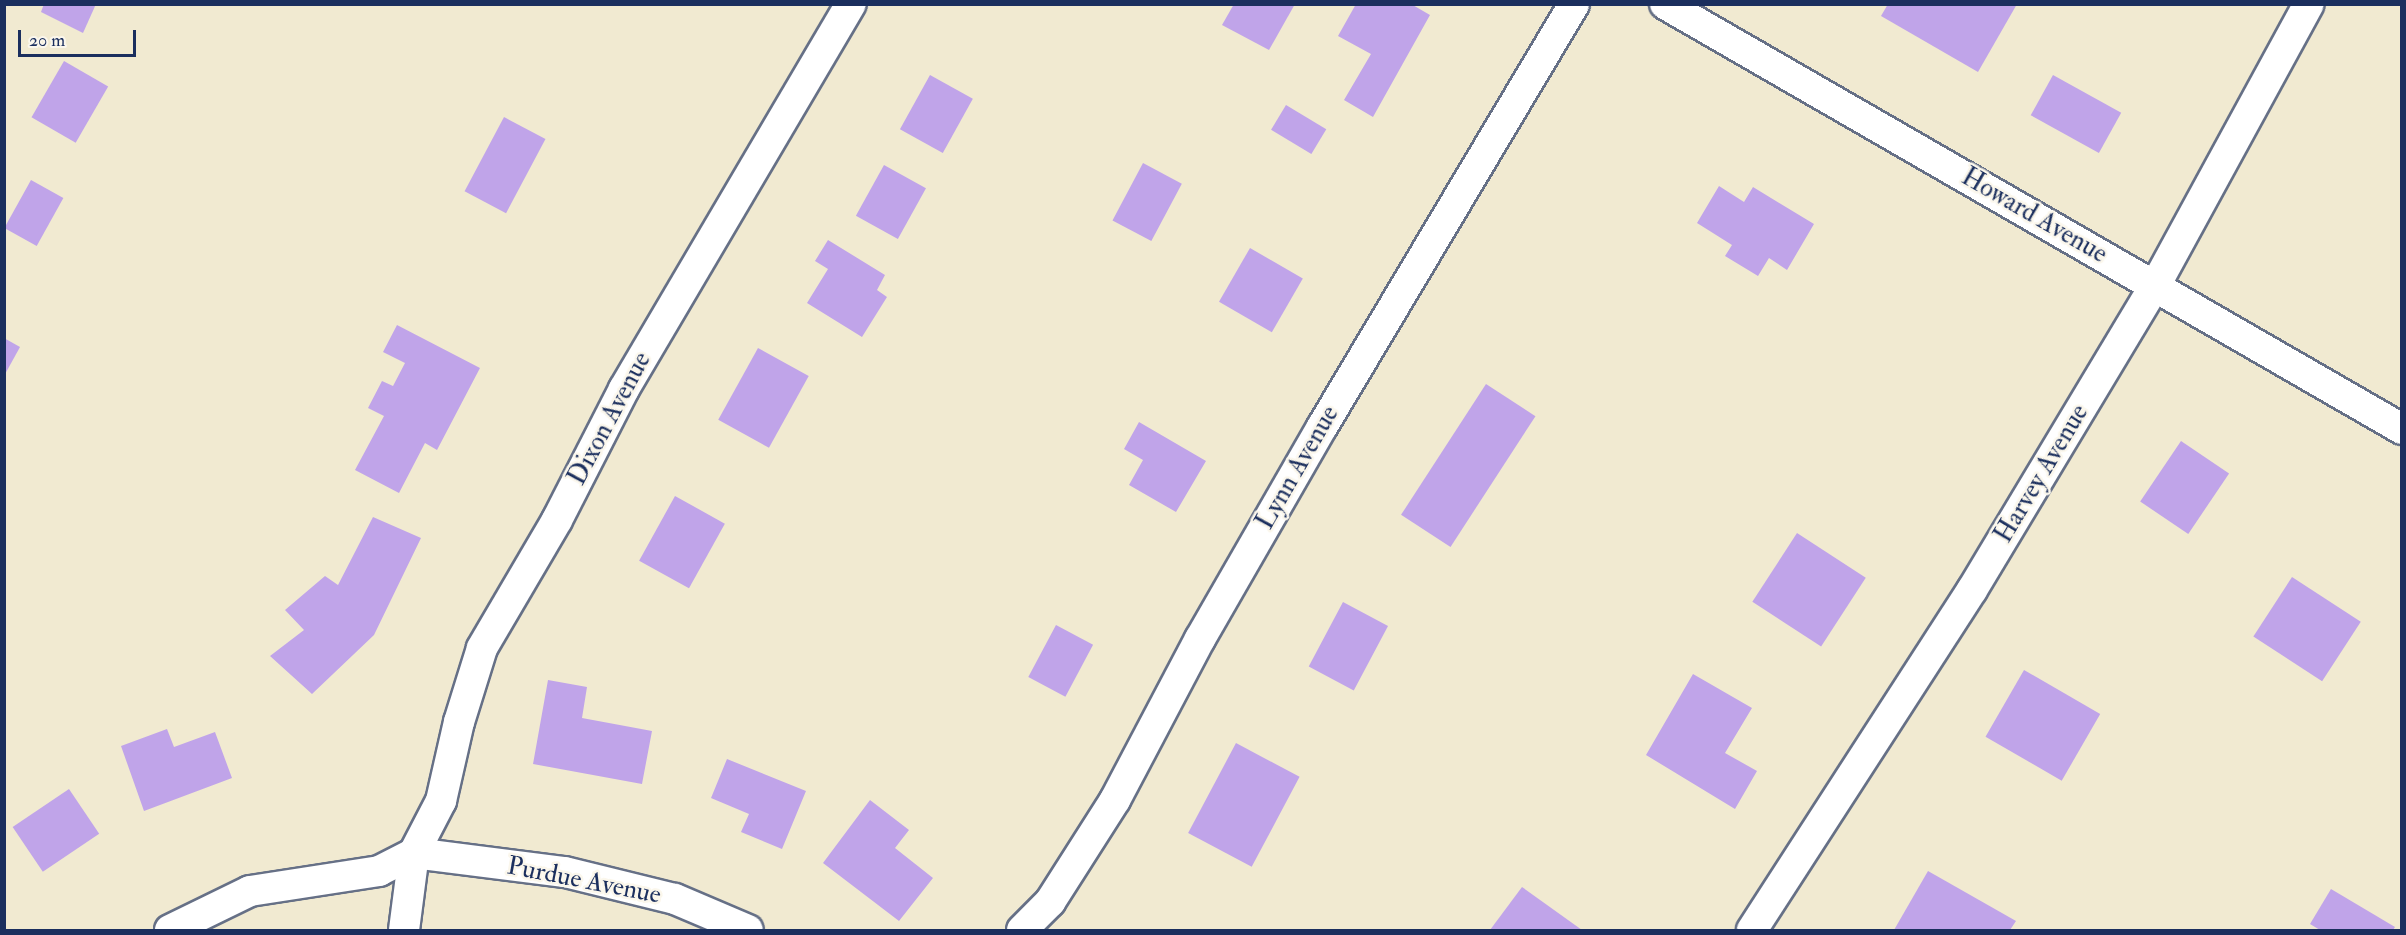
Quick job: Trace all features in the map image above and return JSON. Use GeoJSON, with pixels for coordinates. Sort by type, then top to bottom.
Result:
{"type":"FeatureCollection","features":[{"type":"Feature","properties":{"kind":"street","name":"Dixon Avenue"},"geometry":{"type":"LineString","coordinates":[[414,853],[441,801],[459,722],[482,648],[557,520],[624,389],[851,4]]}},
{"type":"Feature","properties":{"kind":"street","name":"Lynn Avenue"},"geometry":{"type":"LineString","coordinates":[[1022,930],[1050,902],[1114,800],[1200,639],[1322,427],[1574,4]]}},
{"type":"Feature","properties":{"kind":"street","name":"Howard Avenue"},"geometry":{"type":"LineString","coordinates":[[1665,4],[2402,429]]}},
{"type":"Feature","properties":{"kind":"street","name":"Harvey Avenue"},"geometry":{"type":"LineString","coordinates":[[1752,930],[1972,590],[2155,286],[2309,4]]}},
{"type":"Feature","properties":{"kind":"street"},"geometry":{"type":"LineString","coordinates":[[170,930],[250,891],[379,871],[414,853]]}},
{"type":"Feature","properties":{"kind":"street"},"geometry":{"type":"LineString","coordinates":[[404,930],[414,853]]}},
{"type":"Feature","properties":{"kind":"street","name":"Purdue Avenue"},"geometry":{"type":"LineString","coordinates":[[414,853],[565,872],[675,899],[748,930]]}},
{"type":"Feature","properties":{"kind":"building"},"geometry":{"type":"Polygon","coordinates":[[[44,4],[96,4],[83,33],[41,12],[44,4]]]}},
{"type":"Feature","properties":{"kind":"building"},"geometry":{"type":"Polygon","coordinates":[[[1234,4],[1295,4],[1269,50],[1222,25],[1234,4]]]}},
{"type":"Feature","properties":{"kind":"building"},"geometry":{"type":"Polygon","coordinates":[[[1356,4],[1411,4],[1430,15],[1373,117],[1344,100],[1371,54],[1338,36],[1356,4]]]}},
{"type":"Feature","properties":{"kind":"building"},"geometry":{"type":"Polygon","coordinates":[[[1888,4],[2017,4],[1978,72],[1881,16],[1888,4]]]}},
{"type":"Feature","properties":{"kind":"building"},"geometry":{"type":"Polygon","coordinates":[[[64,61],[108,86],[76,143],[32,117],[64,61]]]}},
{"type":"Feature","properties":{"kind":"building"},"geometry":{"type":"Polygon","coordinates":[[[930,75],[973,99],[943,153],[900,129],[930,75]]]}},
{"type":"Feature","properties":{"kind":"building"},"geometry":{"type":"Polygon","coordinates":[[[2053,75],[2121,113],[2099,153],[2031,115],[2053,75]]]}},
{"type":"Feature","properties":{"kind":"building"},"geometry":{"type":"Polygon","coordinates":[[[1286,105],[1326,129],[1311,154],[1271,130],[1286,105]]]}},
{"type":"Feature","properties":{"kind":"building"},"geometry":{"type":"Polygon","coordinates":[[[504,117],[545,139],[506,213],[465,191],[504,117]]]}},
{"type":"Feature","properties":{"kind":"building"},"geometry":{"type":"Polygon","coordinates":[[[1143,163],[1182,184],[1151,241],[1112,220],[1143,163]]]}},
{"type":"Feature","properties":{"kind":"building"},"geometry":{"type":"Polygon","coordinates":[[[884,165],[926,188],[898,239],[856,216],[884,165]]]}},
{"type":"Feature","properties":{"kind":"building"},"geometry":{"type":"Polygon","coordinates":[[[31,180],[63,198],[37,246],[4,228],[31,180]]]}},
{"type":"Feature","properties":{"kind":"building"},"geometry":{"type":"Polygon","coordinates":[[[1719,186],[1744,202],[1753,187],[1814,224],[1787,270],[1769,258],[1758,276],[1725,256],[1732,245],[1697,223],[1719,186]]]}},
{"type":"Feature","properties":{"kind":"building"},"geometry":{"type":"Polygon","coordinates":[[[828,240],[885,275],[877,290],[887,297],[862,337],[807,303],[828,269],[815,261],[828,240]]]}},
{"type":"Feature","properties":{"kind":"building"},"geometry":{"type":"Polygon","coordinates":[[[1250,248],[1303,278],[1272,332],[1219,302],[1250,248]]]}},
{"type":"Feature","properties":{"kind":"building"},"geometry":{"type":"Polygon","coordinates":[[[397,325],[480,368],[437,450],[425,443],[399,493],[355,470],[384,416],[368,408],[382,381],[393,386],[405,363],[383,352],[397,325]]]}},
{"type":"Feature","properties":{"kind":"building"},"geometry":{"type":"Polygon","coordinates":[[[4,338],[20,347],[4,376],[4,338]]]}},
{"type":"Feature","properties":{"kind":"building"},"geometry":{"type":"Polygon","coordinates":[[[758,348],[809,376],[769,448],[718,420],[758,348]]]}},
{"type":"Feature","properties":{"kind":"building"},"geometry":{"type":"Polygon","coordinates":[[[1486,384],[1535,416],[1451,547],[1401,515],[1486,384]]]}},
{"type":"Feature","properties":{"kind":"building"},"geometry":{"type":"Polygon","coordinates":[[[1139,422],[1206,461],[1176,512],[1129,485],[1143,460],[1124,449],[1139,422]]]}},
{"type":"Feature","properties":{"kind":"building"},"geometry":{"type":"Polygon","coordinates":[[[2181,441],[2229,473],[2188,534],[2140,502],[2181,441]]]}},
{"type":"Feature","properties":{"kind":"building"},"geometry":{"type":"Polygon","coordinates":[[[675,496],[725,524],[689,588],[639,561],[675,496]]]}},
{"type":"Feature","properties":{"kind":"building"},"geometry":{"type":"Polygon","coordinates":[[[373,517],[421,538],[374,635],[312,694],[270,656],[304,630],[285,610],[325,576],[338,585],[373,517]]]}},
{"type":"Feature","properties":{"kind":"building"},"geometry":{"type":"Polygon","coordinates":[[[1797,533],[1866,578],[1821,646],[1752,602],[1797,533]]]}},
{"type":"Feature","properties":{"kind":"building"},"geometry":{"type":"Polygon","coordinates":[[[2292,577],[2361,622],[2322,681],[2253,637],[2292,577]]]}},
{"type":"Feature","properties":{"kind":"building"},"geometry":{"type":"Polygon","coordinates":[[[1343,602],[1388,626],[1354,690],[1309,666],[1343,602]]]}},
{"type":"Feature","properties":{"kind":"building"},"geometry":{"type":"Polygon","coordinates":[[[1056,625],[1093,645],[1065,697],[1028,677],[1056,625]]]}},
{"type":"Feature","properties":{"kind":"building"},"geometry":{"type":"Polygon","coordinates":[[[2024,670],[2100,714],[2062,781],[1986,737],[2024,670]]]}},
{"type":"Feature","properties":{"kind":"building"},"geometry":{"type":"Polygon","coordinates":[[[1693,674],[1752,708],[1725,753],[1757,771],[1735,809],[1646,755],[1693,674]]]}},
{"type":"Feature","properties":{"kind":"building"},"geometry":{"type":"Polygon","coordinates":[[[548,680],[587,687],[582,718],[652,731],[642,784],[533,764],[548,680]]]}},
{"type":"Feature","properties":{"kind":"building"},"geometry":{"type":"Polygon","coordinates":[[[167,729],[174,747],[215,732],[232,778],[144,811],[121,746],[167,729]]]}},
{"type":"Feature","properties":{"kind":"building"},"geometry":{"type":"Polygon","coordinates":[[[1236,743],[1300,777],[1252,867],[1188,833],[1236,743]]]}},
{"type":"Feature","properties":{"kind":"building"},"geometry":{"type":"Polygon","coordinates":[[[727,759],[806,791],[782,849],[741,832],[749,814],[711,798],[727,759]]]}},
{"type":"Feature","properties":{"kind":"building"},"geometry":{"type":"Polygon","coordinates":[[[69,789],[99,834],[43,872],[13,827],[69,789]]]}},
{"type":"Feature","properties":{"kind":"building"},"geometry":{"type":"Polygon","coordinates":[[[870,800],[909,830],[895,848],[933,878],[899,921],[823,863],[870,800]]]}},
{"type":"Feature","properties":{"kind":"building"},"geometry":{"type":"Polygon","coordinates":[[[1928,871],[2016,921],[2010,930],[1894,930],[1928,871]]]}},
{"type":"Feature","properties":{"kind":"building"},"geometry":{"type":"Polygon","coordinates":[[[1522,887],[1582,930],[1490,930],[1522,887]]]}},
{"type":"Feature","properties":{"kind":"building"},"geometry":{"type":"Polygon","coordinates":[[[2331,889],[2395,927],[2393,930],[2320,930],[2310,924],[2331,889]]]}}]}
